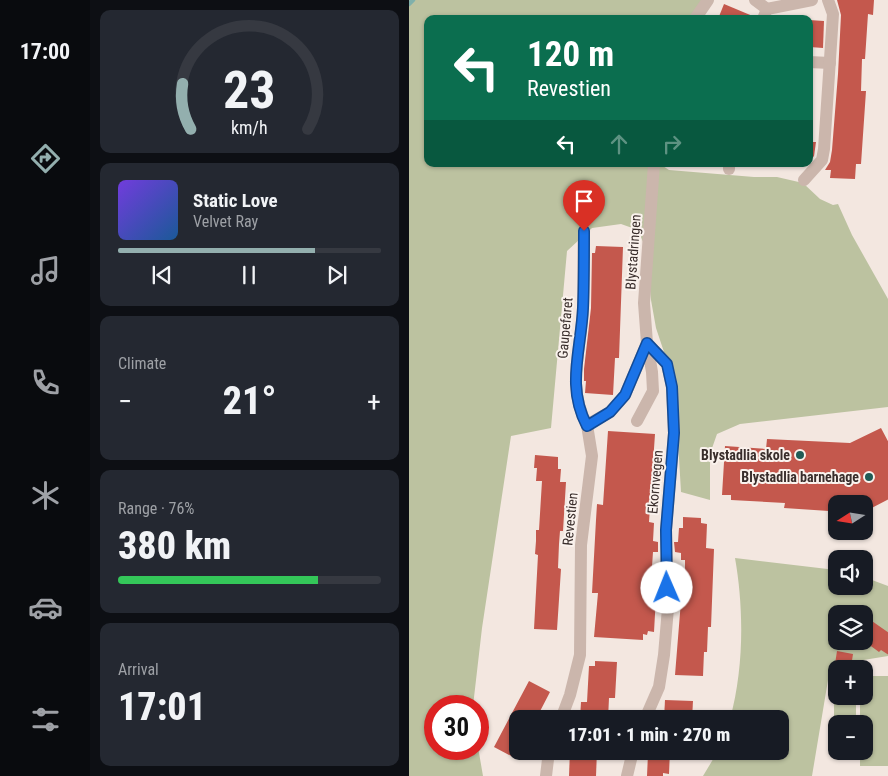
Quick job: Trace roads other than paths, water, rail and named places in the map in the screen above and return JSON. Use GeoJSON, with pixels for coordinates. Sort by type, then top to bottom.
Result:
{"type":"FeatureCollection","features":[{"type":"Feature","properties":{"kind":"street"},"geometry":{"type":"LineString","coordinates":[[698,15],[708,0]]}},
{"type":"Feature","properties":{"kind":"street"},"geometry":{"type":"LineString","coordinates":[[755,0],[765,14],[812,0]]}},
{"type":"Feature","properties":{"kind":"street"},"geometry":{"type":"LineString","coordinates":[[804,180],[822,160],[824,149],[833,14],[828,0]]}},
{"type":"Feature","properties":{"kind":"street"},"geometry":{"type":"LineString","coordinates":[[813,62],[830,63]]}},
{"type":"Feature","properties":{"kind":"street","name":"Blystadringen"},"geometry":{"type":"LineString","coordinates":[[637,421],[653,391],[653,372],[647,343],[644,303],[657,193],[654,167]]}},
{"type":"Feature","properties":{"kind":"street","name":"Gaupefaret"},"geometry":{"type":"LineString","coordinates":[[584,231],[583,310],[575,386],[580,412],[587,426]]}},
{"type":"Feature","properties":{"kind":"street"},"geometry":{"type":"LineString","coordinates":[[587,426],[610,412],[625,395],[647,343]]}},
{"type":"Feature","properties":{"kind":"street","name":"Ekornvegen"},"geometry":{"type":"LineString","coordinates":[[647,343],[667,364],[672,387],[674,433],[666,530],[668,608],[664,655],[659,688],[649,710]]}},
{"type":"Feature","properties":{"kind":"street","name":"Revestien"},"geometry":{"type":"LineString","coordinates":[[564,710],[580,655],[581,545],[592,456],[587,426]]}},
{"type":"Feature","properties":{"kind":"street"},"geometry":{"type":"LineString","coordinates":[[546,776],[548,760]]}},
{"type":"Feature","properties":{"kind":"street"},"geometry":{"type":"LineString","coordinates":[[627,776],[631,760]]}},
{"type":"Feature","properties":{"kind":"waterway"},"geometry":{"type":"LineString","coordinates":[[409,4],[413,0]]}},
{"type":"Feature","properties":{"kind":"place","name":"Blystadlia skole"},"geometry":{"type":"Point","coordinates":[800,455]}},
{"type":"Feature","properties":{"kind":"place","name":"Blystadlia barnehage"},"geometry":{"type":"Point","coordinates":[869,477]}}]}
